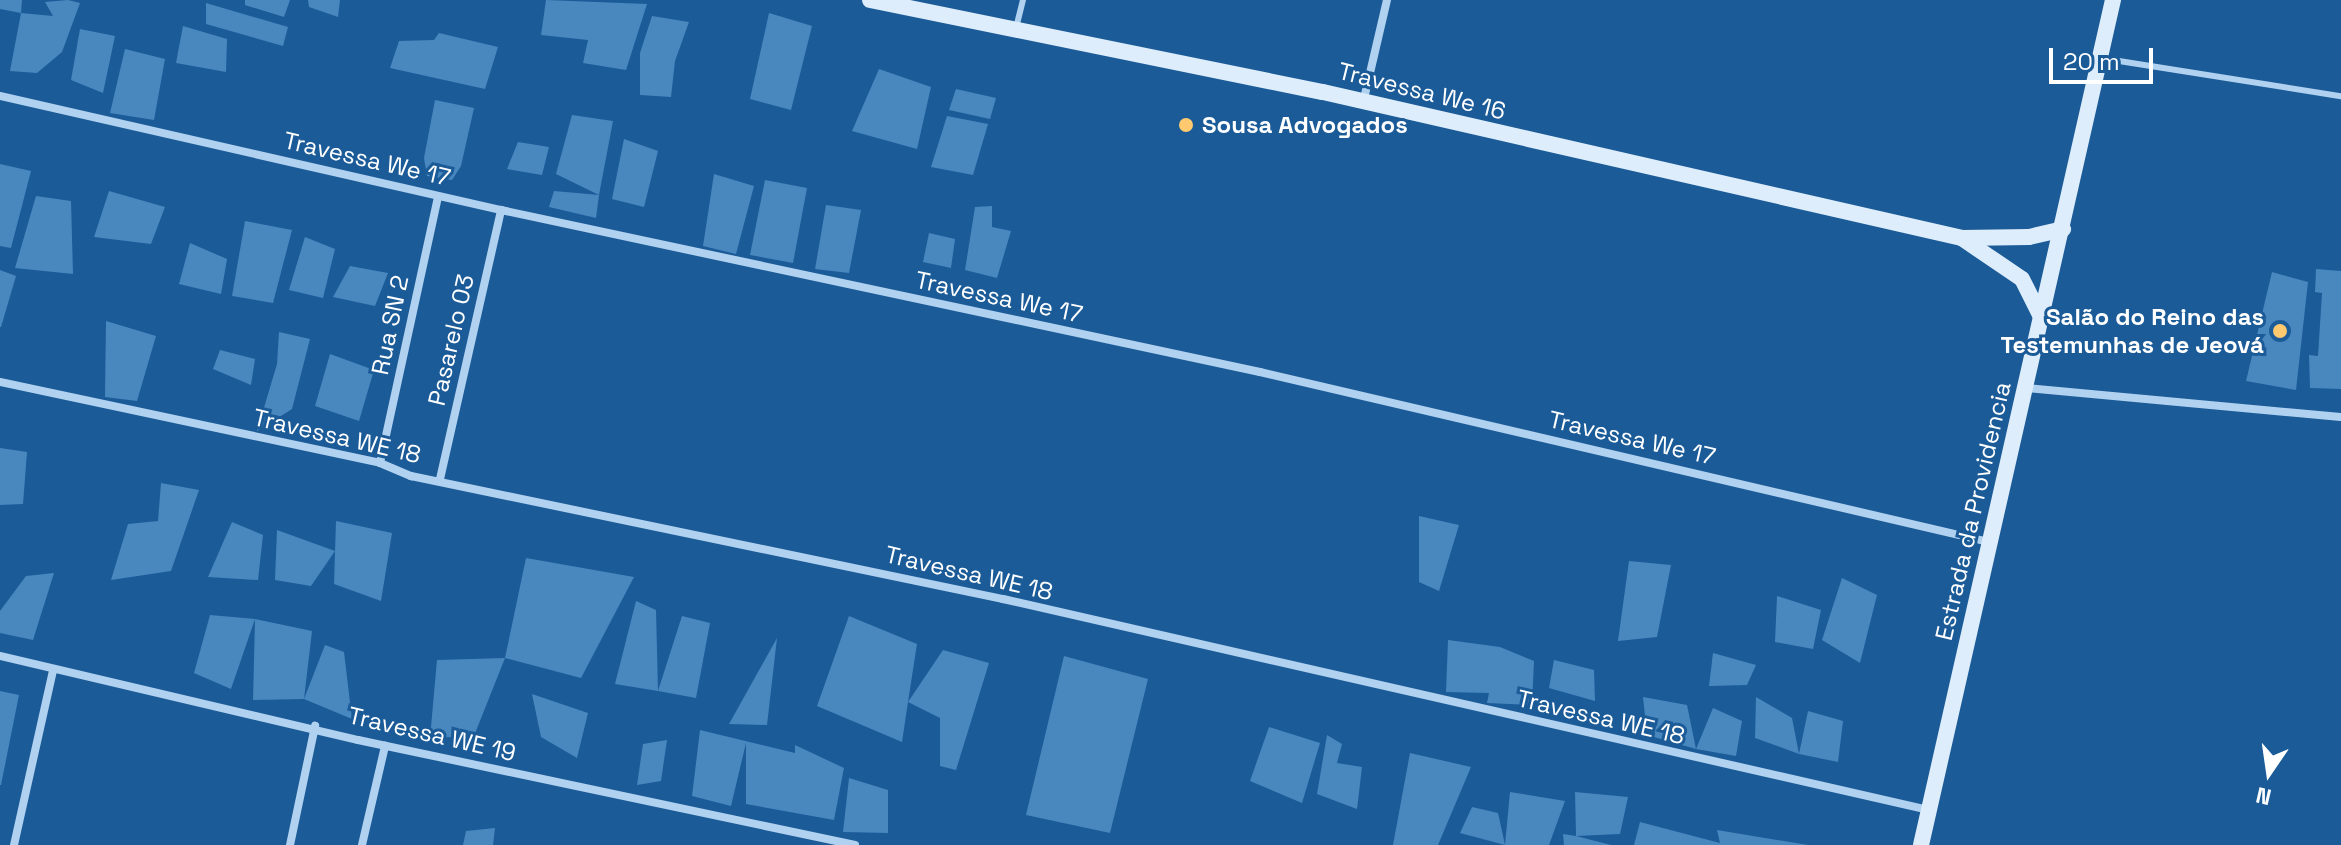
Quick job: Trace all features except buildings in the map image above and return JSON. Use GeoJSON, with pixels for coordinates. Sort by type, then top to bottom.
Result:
{"type":"FeatureCollection","features":[{"type":"Feature","properties":{"kind":"main road","name":"Travessa We 16"},"geometry":{"type":"LineString","coordinates":[[870,0],[1015,31],[1056,35],[1962,238]]}},
{"type":"Feature","properties":{"kind":"main road","name":"Estrada da Providencia"},"geometry":{"type":"LineString","coordinates":[[1921,845],[2113,0]]}},
{"type":"Feature","properties":{"kind":"main road"},"geometry":{"type":"LineString","coordinates":[[1962,238],[2029,237],[2063,229]]}},
{"type":"Feature","properties":{"kind":"main road"},"geometry":{"type":"LineString","coordinates":[[1962,238],[2022,279],[2042,319]]}},
{"type":"Feature","properties":{"kind":"street"},"geometry":{"type":"LineString","coordinates":[[1362,104],[1387,0]]}},
{"type":"Feature","properties":{"kind":"street","name":"Travessa We 17"},"geometry":{"type":"LineString","coordinates":[[0,96],[501,210],[1260,372],[1989,542]]}},
{"type":"Feature","properties":{"kind":"street","name":"Rua SN 2"},"geometry":{"type":"LineString","coordinates":[[380,463],[438,196]]}},
{"type":"Feature","properties":{"kind":"street","name":"Pasarelo 03"},"geometry":{"type":"LineString","coordinates":[[440,479],[501,210]]}},
{"type":"Feature","properties":{"kind":"street","name":"Travessa WE 18"},"geometry":{"type":"LineString","coordinates":[[0,382],[380,463],[411,476],[440,479],[1003,599],[1929,810]]}},
{"type":"Feature","properties":{"kind":"street"},"geometry":{"type":"LineString","coordinates":[[2027,388],[2341,417]]}},
{"type":"Feature","properties":{"kind":"street","name":"Travessa WE 19"},"geometry":{"type":"LineString","coordinates":[[0,656],[315,726],[385,746],[855,845]]}},
{"type":"Feature","properties":{"kind":"street"},"geometry":{"type":"LineString","coordinates":[[14,845],[53,670]]}},
{"type":"Feature","properties":{"kind":"street"},"geometry":{"type":"LineString","coordinates":[[290,845],[315,726]]}},
{"type":"Feature","properties":{"kind":"street"},"geometry":{"type":"LineString","coordinates":[[362,845],[385,746]]}},
{"type":"Feature","properties":{"kind":"lane"},"geometry":{"type":"LineString","coordinates":[[1015,31],[1023,0]]}},
{"type":"Feature","properties":{"kind":"lane"},"geometry":{"type":"LineString","coordinates":[[2100,58],[2341,96]]}},
{"type":"Feature","properties":{"kind":"place","name":"Sousa Advogados"},"geometry":{"type":"Point","coordinates":[1186,125]}},
{"type":"Feature","properties":{"kind":"place","name":"Salão do Reino das Testemunhas de Jeová"},"geometry":{"type":"Point","coordinates":[2280,331]}}]}
